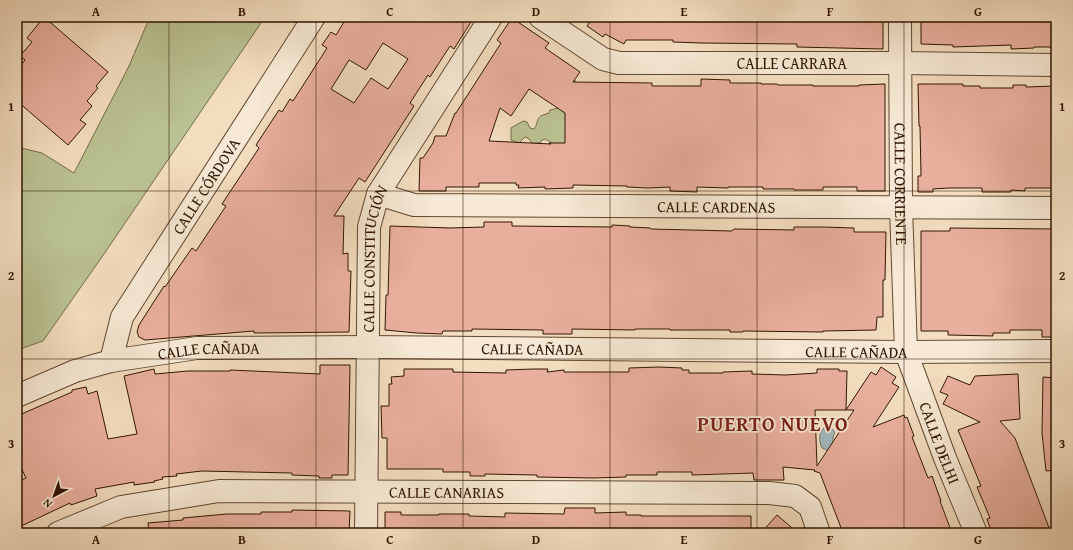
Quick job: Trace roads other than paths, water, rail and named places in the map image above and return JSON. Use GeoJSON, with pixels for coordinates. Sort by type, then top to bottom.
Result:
{"type":"FeatureCollection","features":[{"type":"Feature","properties":{"kind":"street","name":"CALLE CÓRDOVA"},"geometry":{"type":"LineString","coordinates":[[111,361],[122,317],[314,17]]}},
{"type":"Feature","properties":{"kind":"street","name":"CALLE CONSTITUCIÓN"},"geometry":{"type":"LineString","coordinates":[[366,533],[369,227],[378,194],[492,17]]}},
{"type":"Feature","properties":{"kind":"street","name":"CALLE CARRARA"},"geometry":{"type":"LineString","coordinates":[[540,17],[603,59],[619,63],[901,63],[1056,65]]}},
{"type":"Feature","properties":{"kind":"street","name":"CALLE CORRIENTE"},"geometry":{"type":"LineString","coordinates":[[900,17],[901,207],[906,352]]}},
{"type":"Feature","properties":{"kind":"street","name":"CALLE CARDENAS"},"geometry":{"type":"LineString","coordinates":[[378,194],[414,205],[1056,208]]}},
{"type":"Feature","properties":{"kind":"street","name":"CALLE CAÑADA"},"geometry":{"type":"LineString","coordinates":[[17,396],[76,371],[111,361],[197,348],[368,347],[906,352],[1056,351]]}},
{"type":"Feature","properties":{"kind":"street","name":"CALLE DELHI"},"geometry":{"type":"LineString","coordinates":[[906,352],[945,458],[976,533]]}},
{"type":"Feature","properties":{"kind":"street","name":"CALLE CANARIAS"},"geometry":{"type":"LineString","coordinates":[[58,533],[121,507],[219,491],[769,493],[795,496],[810,507],[819,533]]}},
{"type":"Feature","properties":{"kind":"water"},"geometry":{"type":"Polygon","coordinates":[[[825,427],[832,429],[835,432],[833,437],[833,446],[829,451],[822,448],[820,443],[820,434],[825,427]]]}},
{"type":"Feature","properties":{"kind":"district","name":"PUERTO NUEVO"},"geometry":{"type":"Point","coordinates":[773,424]}}]}
